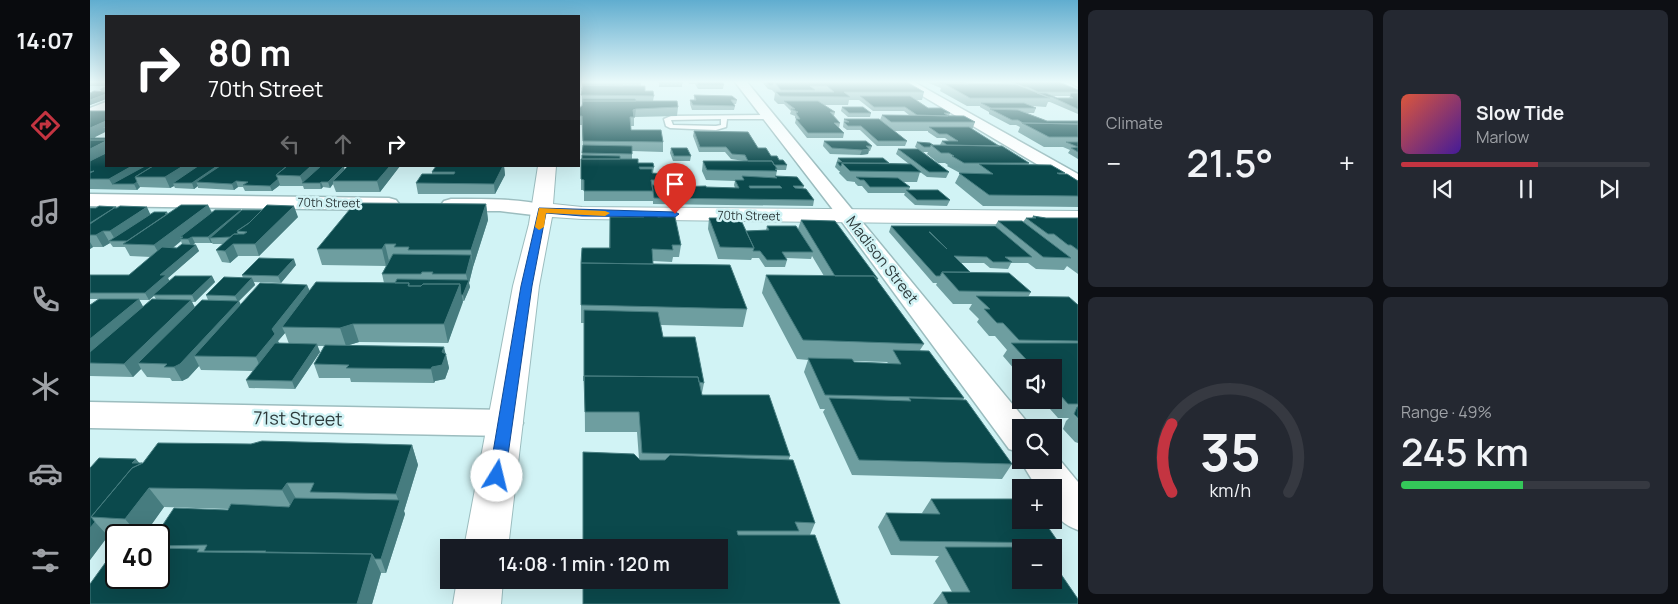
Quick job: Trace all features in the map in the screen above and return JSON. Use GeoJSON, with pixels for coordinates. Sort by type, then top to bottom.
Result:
{"type":"FeatureCollection","features":[{"type":"Feature","properties":{"kind":"street","name":"Madison Street"},"geometry":{"type":"LineString","coordinates":[[764,110],[1012,427]]}},
{"type":"Feature","properties":{"kind":"street"},"geometry":{"type":"LineString","coordinates":[[954,110],[1078,181]]}},
{"type":"Feature","properties":{"kind":"street"},"geometry":{"type":"LineString","coordinates":[[90,113],[105,113]]}},
{"type":"Feature","properties":{"kind":"street"},"geometry":{"type":"LineString","coordinates":[[487,539],[526,286],[542,210],[547,167]]}},
{"type":"Feature","properties":{"kind":"street","name":"70th Street"},"geometry":{"type":"LineString","coordinates":[[90,200],[410,204]]}},
{"type":"Feature","properties":{"kind":"street","name":"70th Street"},"geometry":{"type":"LineString","coordinates":[[430,204],[500,205],[582,213],[1078,218]]}},
{"type":"Feature","properties":{"kind":"street","name":"71st Street"},"geometry":{"type":"LineString","coordinates":[[90,415],[506,423]]}},
{"type":"Feature","properties":{"kind":"street"},"geometry":{"type":"LineString","coordinates":[[1045,469],[1078,512]]}},
{"type":"Feature","properties":{"kind":"street"},"geometry":{"type":"LineString","coordinates":[[476,604],[478,589]]}},
{"type":"Feature","properties":{"kind":"lane"},"geometry":{"type":"LineString","coordinates":[[724,118],[724,126],[716,128],[672,127],[669,126],[668,119],[769,117]]}},
{"type":"Feature","properties":{"kind":"building"},"geometry":{"type":"Polygon","coordinates":[[[580,110],[633,110],[634,117],[630,117],[631,130],[661,130],[663,142],[583,141],[582,116],[580,116],[580,110]]]}},
{"type":"Feature","properties":{"kind":"building"},"geometry":{"type":"Polygon","coordinates":[[[794,110],[832,110],[835,112],[830,112],[840,123],[834,123],[844,133],[808,133],[796,119],[800,119],[796,113],[798,112],[794,110]]]}},
{"type":"Feature","properties":{"kind":"building"},"geometry":{"type":"Polygon","coordinates":[[[846,110],[867,110],[871,113],[849,113],[846,110]]]}},
{"type":"Feature","properties":{"kind":"building"},"geometry":{"type":"Polygon","coordinates":[[[910,110],[945,110],[950,113],[944,113],[948,116],[917,115],[910,110]]]}},
{"type":"Feature","properties":{"kind":"building"},"geometry":{"type":"Polygon","coordinates":[[[992,110],[1018,110],[1047,121],[1078,121],[1078,124],[1023,123],[1018,120],[1012,120],[992,110]]]}},
{"type":"Feature","properties":{"kind":"building"},"geometry":{"type":"Polygon","coordinates":[[[90,111],[105,111],[105,121],[90,128],[90,111]]]}},
{"type":"Feature","properties":{"kind":"building"},"geometry":{"type":"Polygon","coordinates":[[[882,115],[964,116],[975,122],[891,122],[882,115]]]}},
{"type":"Feature","properties":{"kind":"building"},"geometry":{"type":"Polygon","coordinates":[[[844,119],[879,119],[907,141],[878,141],[861,126],[848,126],[844,122],[849,122],[844,119]]]}},
{"type":"Feature","properties":{"kind":"building"},"geometry":{"type":"Polygon","coordinates":[[[1022,123],[1078,124],[1078,137],[1049,137],[1022,123]]]}},
{"type":"Feature","properties":{"kind":"building"},"geometry":{"type":"Polygon","coordinates":[[[929,127],[969,127],[999,146],[947,145],[942,141],[958,141],[947,134],[939,134],[929,127]]]}},
{"type":"Feature","properties":{"kind":"building"},"geometry":{"type":"Polygon","coordinates":[[[694,131],[748,132],[758,148],[766,148],[771,156],[777,156],[779,160],[783,160],[787,165],[774,165],[772,161],[748,161],[745,155],[732,154],[726,147],[700,147],[694,131]]]}},
{"type":"Feature","properties":{"kind":"building"},"geometry":{"type":"Polygon","coordinates":[[[90,138],[105,138],[105,140],[90,140],[90,138]]]}},
{"type":"Feature","properties":{"kind":"building"},"geometry":{"type":"Polygon","coordinates":[[[90,140],[105,140],[105,142],[90,149],[90,140]]]}},
{"type":"Feature","properties":{"kind":"building"},"geometry":{"type":"Polygon","coordinates":[[[824,141],[866,141],[872,146],[866,146],[869,149],[862,150],[832,148],[824,141]]]}},
{"type":"Feature","properties":{"kind":"building"},"geometry":{"type":"Polygon","coordinates":[[[917,142],[930,143],[933,145],[924,147],[917,142]]]}},
{"type":"Feature","properties":{"kind":"building"},"geometry":{"type":"Polygon","coordinates":[[[1066,142],[1078,142],[1078,147],[1066,142]]]}},
{"type":"Feature","properties":{"kind":"building"},"geometry":{"type":"Polygon","coordinates":[[[583,145],[632,146],[632,154],[582,153],[583,145]]]}},
{"type":"Feature","properties":{"kind":"building"},"geometry":{"type":"Polygon","coordinates":[[[931,145],[1002,146],[1029,163],[964,163],[949,153],[941,153],[931,145]]]}},
{"type":"Feature","properties":{"kind":"building"},"geometry":{"type":"Polygon","coordinates":[[[1078,147],[1078,152],[1071,148],[1078,147]]]}},
{"type":"Feature","properties":{"kind":"building"},"geometry":{"type":"Polygon","coordinates":[[[671,148],[687,148],[691,156],[674,156],[671,148]]]}},
{"type":"Feature","properties":{"kind":"building"},"geometry":{"type":"Polygon","coordinates":[[[898,149],[918,149],[949,172],[929,172],[898,149]]]}},
{"type":"Feature","properties":{"kind":"building"},"geometry":{"type":"Polygon","coordinates":[[[105,154],[105,167],[130,167],[109,179],[90,179],[90,173],[94,171],[90,172],[90,161],[105,154]]]}},
{"type":"Feature","properties":{"kind":"building"},"geometry":{"type":"Polygon","coordinates":[[[582,155],[620,156],[620,159],[582,159],[582,155]]]}},
{"type":"Feature","properties":{"kind":"building"},"geometry":{"type":"Polygon","coordinates":[[[838,158],[883,158],[889,163],[842,163],[840,166],[837,162],[842,162],[838,158]]]}},
{"type":"Feature","properties":{"kind":"building"},"geometry":{"type":"Polygon","coordinates":[[[581,159],[638,159],[638,163],[653,163],[654,167],[639,167],[640,169],[652,169],[652,173],[676,175],[678,180],[651,180],[653,191],[584,191],[584,180],[581,179],[581,159]]]}},
{"type":"Feature","properties":{"kind":"building"},"geometry":{"type":"Polygon","coordinates":[[[703,161],[772,161],[777,171],[707,170],[703,161]]]}},
{"type":"Feature","properties":{"kind":"building"},"geometry":{"type":"Polygon","coordinates":[[[842,163],[911,164],[921,172],[850,171],[842,163]]]}},
{"type":"Feature","properties":{"kind":"building"},"geometry":{"type":"Polygon","coordinates":[[[979,164],[1051,165],[1065,173],[1057,173],[1067,174],[1078,181],[1078,196],[989,195],[959,173],[993,174],[979,164]]]}},
{"type":"Feature","properties":{"kind":"building"},"geometry":{"type":"Polygon","coordinates":[[[143,167],[151,167],[135,177],[137,182],[134,184],[112,184],[143,167]]]}},
{"type":"Feature","properties":{"kind":"building"},"geometry":{"type":"Polygon","coordinates":[[[151,167],[181,167],[165,177],[135,177],[151,167]]]}},
{"type":"Feature","properties":{"kind":"building"},"geometry":{"type":"Polygon","coordinates":[[[197,167],[216,167],[192,183],[173,183],[197,167]]]}},
{"type":"Feature","properties":{"kind":"building"},"geometry":{"type":"Polygon","coordinates":[[[218,167],[286,167],[276,175],[278,179],[270,186],[243,185],[248,182],[236,181],[232,184],[196,182],[218,167]]]}},
{"type":"Feature","properties":{"kind":"building"},"geometry":{"type":"Polygon","coordinates":[[[286,167],[310,167],[300,176],[276,175],[286,167]]]}},
{"type":"Feature","properties":{"kind":"building"},"geometry":{"type":"Polygon","coordinates":[[[320,167],[343,167],[328,182],[302,183],[320,167]]]}},
{"type":"Feature","properties":{"kind":"building"},"geometry":{"type":"Polygon","coordinates":[[[347,167],[389,167],[377,181],[333,181],[347,167]]]}},
{"type":"Feature","properties":{"kind":"building"},"geometry":{"type":"Polygon","coordinates":[[[435,167],[502,167],[494,184],[416,183],[422,174],[454,174],[455,172],[432,172],[435,167]]]}},
{"type":"Feature","properties":{"kind":"building"},"geometry":{"type":"Polygon","coordinates":[[[742,176],[797,177],[804,186],[793,186],[806,189],[814,200],[654,198],[652,185],[663,185],[664,187],[706,186],[739,188],[735,180],[744,180],[742,176]],[[749,186],[750,188],[782,188],[780,186],[749,186]]]}},
{"type":"Feature","properties":{"kind":"building"},"geometry":{"type":"Polygon","coordinates":[[[856,177],[898,178],[910,187],[870,187],[864,180],[856,177]]]}},
{"type":"Feature","properties":{"kind":"building"},"geometry":{"type":"Polygon","coordinates":[[[906,190],[938,190],[950,200],[917,200],[906,190]]]}},
{"type":"Feature","properties":{"kind":"building"},"geometry":{"type":"Polygon","coordinates":[[[355,203],[486,204],[471,250],[408,250],[409,247],[394,247],[396,244],[385,244],[382,249],[317,249],[355,203]]]}},
{"type":"Feature","properties":{"kind":"building"},"geometry":{"type":"Polygon","coordinates":[[[181,205],[208,205],[154,245],[123,244],[181,205]]]}},
{"type":"Feature","properties":{"kind":"building"},"geometry":{"type":"Polygon","coordinates":[[[267,205],[294,206],[255,244],[233,244],[225,251],[216,250],[234,234],[244,234],[247,232],[237,231],[249,223],[267,205]]]}},
{"type":"Feature","properties":{"kind":"building"},"geometry":{"type":"Polygon","coordinates":[[[99,206],[116,207],[90,223],[90,208],[99,206]]]}},
{"type":"Feature","properties":{"kind":"building"},"geometry":{"type":"Polygon","coordinates":[[[120,206],[147,207],[110,231],[90,235],[90,224],[120,206]]]}},
{"type":"Feature","properties":{"kind":"building"},"geometry":{"type":"Polygon","coordinates":[[[215,210],[241,210],[208,237],[180,239],[183,237],[180,237],[215,210]]]}},
{"type":"Feature","properties":{"kind":"building"},"geometry":{"type":"Polygon","coordinates":[[[242,210],[262,210],[249,223],[237,231],[238,234],[230,237],[210,238],[242,210]]]}},
{"type":"Feature","properties":{"kind":"building"},"geometry":{"type":"Polygon","coordinates":[[[154,212],[167,212],[165,214],[167,214],[127,241],[109,241],[154,212]]]}},
{"type":"Feature","properties":{"kind":"building"},"geometry":{"type":"Polygon","coordinates":[[[655,215],[658,217],[675,217],[681,245],[672,245],[673,250],[652,249],[653,264],[581,263],[582,248],[610,248],[610,217],[644,217],[655,215]]]}},
{"type":"Feature","properties":{"kind":"building"},"geometry":{"type":"Polygon","coordinates":[[[1033,216],[1078,218],[1078,250],[1054,234],[1048,234],[1026,218],[1036,218],[1033,216]]]}},
{"type":"Feature","properties":{"kind":"building"},"geometry":{"type":"Polygon","coordinates":[[[709,218],[740,218],[754,248],[720,247],[709,218]]]}},
{"type":"Feature","properties":{"kind":"building"},"geometry":{"type":"Polygon","coordinates":[[[801,220],[835,221],[878,279],[874,276],[835,276],[801,220]]]}},
{"type":"Feature","properties":{"kind":"building"},"geometry":{"type":"Polygon","coordinates":[[[998,221],[1022,221],[1071,258],[1043,257],[998,221]]]}},
{"type":"Feature","properties":{"kind":"building"},"geometry":{"type":"Polygon","coordinates":[[[767,226],[796,226],[813,252],[782,252],[787,260],[767,260],[760,251],[753,251],[754,248],[746,231],[769,230],[767,226]]]}},
{"type":"Feature","properties":{"kind":"building"},"geometry":{"type":"Polygon","coordinates":[[[891,226],[995,226],[1032,257],[1005,257],[1012,262],[993,262],[987,257],[954,256],[970,272],[942,272],[940,276],[936,276],[891,226]]]}},
{"type":"Feature","properties":{"kind":"building"},"geometry":{"type":"Polygon","coordinates":[[[182,244],[196,245],[160,275],[166,275],[145,293],[90,293],[90,275],[129,275],[162,247],[177,248],[182,244]]]}},
{"type":"Feature","properties":{"kind":"building"},"geometry":{"type":"Polygon","coordinates":[[[393,254],[471,255],[466,274],[432,274],[433,272],[422,272],[421,274],[382,274],[393,254]]]}},
{"type":"Feature","properties":{"kind":"building"},"geometry":{"type":"Polygon","coordinates":[[[259,258],[294,259],[278,276],[242,275],[259,258]]]}},
{"type":"Feature","properties":{"kind":"building"},"geometry":{"type":"Polygon","coordinates":[[[581,263],[730,265],[747,309],[581,305],[581,263]]]}},
{"type":"Feature","properties":{"kind":"building"},"geometry":{"type":"Polygon","coordinates":[[[942,272],[1009,273],[1031,292],[959,291],[942,272]]]}},
{"type":"Feature","properties":{"kind":"building"},"geometry":{"type":"Polygon","coordinates":[[[766,275],[874,276],[924,344],[803,340],[766,275]]]}},
{"type":"Feature","properties":{"kind":"building"},"geometry":{"type":"Polygon","coordinates":[[[175,276],[212,276],[192,295],[153,295],[175,276]]]}},
{"type":"Feature","properties":{"kind":"building"},"geometry":{"type":"Polygon","coordinates":[[[224,277],[252,278],[235,296],[206,295],[224,277]]]}},
{"type":"Feature","properties":{"kind":"building"},"geometry":{"type":"Polygon","coordinates":[[[397,279],[469,280],[463,295],[461,295],[460,284],[409,286],[409,283],[395,283],[397,279]]]}},
{"type":"Feature","properties":{"kind":"building"},"geometry":{"type":"Polygon","coordinates":[[[316,282],[409,283],[408,286],[460,284],[444,324],[353,324],[340,328],[282,327],[316,282]]]}},
{"type":"Feature","properties":{"kind":"building"},"geometry":{"type":"Polygon","coordinates":[[[260,283],[307,285],[272,329],[275,334],[256,357],[194,356],[260,283]]]}},
{"type":"Feature","properties":{"kind":"building"},"geometry":{"type":"Polygon","coordinates":[[[976,296],[1069,297],[1078,305],[1078,341],[1019,340],[1003,323],[997,323],[984,309],[990,309],[976,296]]]}},
{"type":"Feature","properties":{"kind":"building"},"geometry":{"type":"Polygon","coordinates":[[[99,299],[139,299],[90,339],[90,305],[99,299]]]}},
{"type":"Feature","properties":{"kind":"building"},"geometry":{"type":"Polygon","coordinates":[[[152,299],[191,300],[124,364],[90,363],[90,352],[152,299]]]}},
{"type":"Feature","properties":{"kind":"building"},"geometry":{"type":"Polygon","coordinates":[[[202,300],[239,301],[180,364],[174,367],[164,367],[167,364],[138,363],[202,300]]]}},
{"type":"Feature","properties":{"kind":"building"},"geometry":{"type":"Polygon","coordinates":[[[584,310],[658,312],[663,337],[695,337],[704,383],[699,382],[698,377],[584,376],[584,310]]]}},
{"type":"Feature","properties":{"kind":"building"},"geometry":{"type":"Polygon","coordinates":[[[275,343],[317,344],[292,381],[246,380],[275,343]]]}},
{"type":"Feature","properties":{"kind":"building"},"geometry":{"type":"Polygon","coordinates":[[[1011,343],[1078,343],[1078,404],[1068,404],[1062,397],[1062,359],[1026,359],[1011,343]]]}},
{"type":"Feature","properties":{"kind":"building"},"geometry":{"type":"Polygon","coordinates":[[[325,345],[444,347],[442,352],[446,354],[442,365],[432,367],[431,369],[346,368],[349,365],[314,364],[325,345]]]}},
{"type":"Feature","properties":{"kind":"building"},"geometry":{"type":"Polygon","coordinates":[[[893,350],[929,351],[964,398],[825,395],[808,358],[852,359],[854,362],[901,364],[893,350]]]}},
{"type":"Feature","properties":{"kind":"building"},"geometry":{"type":"Polygon","coordinates":[[[584,376],[698,377],[702,395],[769,395],[790,456],[642,453],[639,412],[585,412],[584,376]]]}},
{"type":"Feature","properties":{"kind":"building"},"geometry":{"type":"Polygon","coordinates":[[[829,398],[911,401],[909,398],[966,400],[1012,464],[859,460],[829,398]]]}},
{"type":"Feature","properties":{"kind":"building"},"geometry":{"type":"Polygon","coordinates":[[[1078,407],[1078,418],[1074,414],[1078,407]]]}},
{"type":"Feature","properties":{"kind":"building"},"geometry":{"type":"Polygon","coordinates":[[[262,441],[412,445],[396,494],[310,492],[314,483],[287,483],[282,490],[149,488],[125,519],[91,517],[132,468],[143,463],[158,443],[251,444],[262,441]]]}},
{"type":"Feature","properties":{"kind":"building"},"geometry":{"type":"Polygon","coordinates":[[[583,452],[634,454],[640,460],[665,460],[670,455],[793,460],[815,523],[795,522],[799,531],[737,531],[738,535],[815,535],[840,604],[583,604],[583,589],[728,589],[728,539],[583,539],[583,452]]]}},
{"type":"Feature","properties":{"kind":"building"},"geometry":{"type":"Polygon","coordinates":[[[99,458],[136,459],[132,463],[142,463],[132,468],[91,517],[95,522],[90,528],[90,468],[99,458]]]}},
{"type":"Feature","properties":{"kind":"building"},"geometry":{"type":"Polygon","coordinates":[[[294,498],[400,500],[381,559],[375,559],[372,554],[204,551],[207,545],[170,546],[170,524],[163,524],[174,508],[228,510],[231,504],[289,507],[294,498]]]}},
{"type":"Feature","properties":{"kind":"building"},"geometry":{"type":"Polygon","coordinates":[[[931,499],[1012,499],[1012,529],[1049,529],[1056,539],[1012,539],[1012,542],[900,541],[886,513],[940,514],[931,499]]]}},
{"type":"Feature","properties":{"kind":"building"},"geometry":{"type":"Polygon","coordinates":[[[945,547],[1012,547],[1012,589],[1062,589],[1062,576],[1078,599],[1078,604],[948,604],[942,592],[970,592],[945,547]]]}},
{"type":"Feature","properties":{"kind":"building"},"geometry":{"type":"Polygon","coordinates":[[[170,548],[199,549],[197,552],[372,554],[357,604],[90,604],[90,584],[105,563],[105,589],[170,589],[170,548]]]}},
{"type":"Feature","properties":{"kind":"slow traffic"},"geometry":{"type":"LineString","coordinates":[[539,227],[542,210],[605,213]]}},
{"type":"Feature","properties":{"kind":"route"},"geometry":{"type":"LineString","coordinates":[[497,476],[526,286],[542,210],[582,213],[675,214]]}}]}
